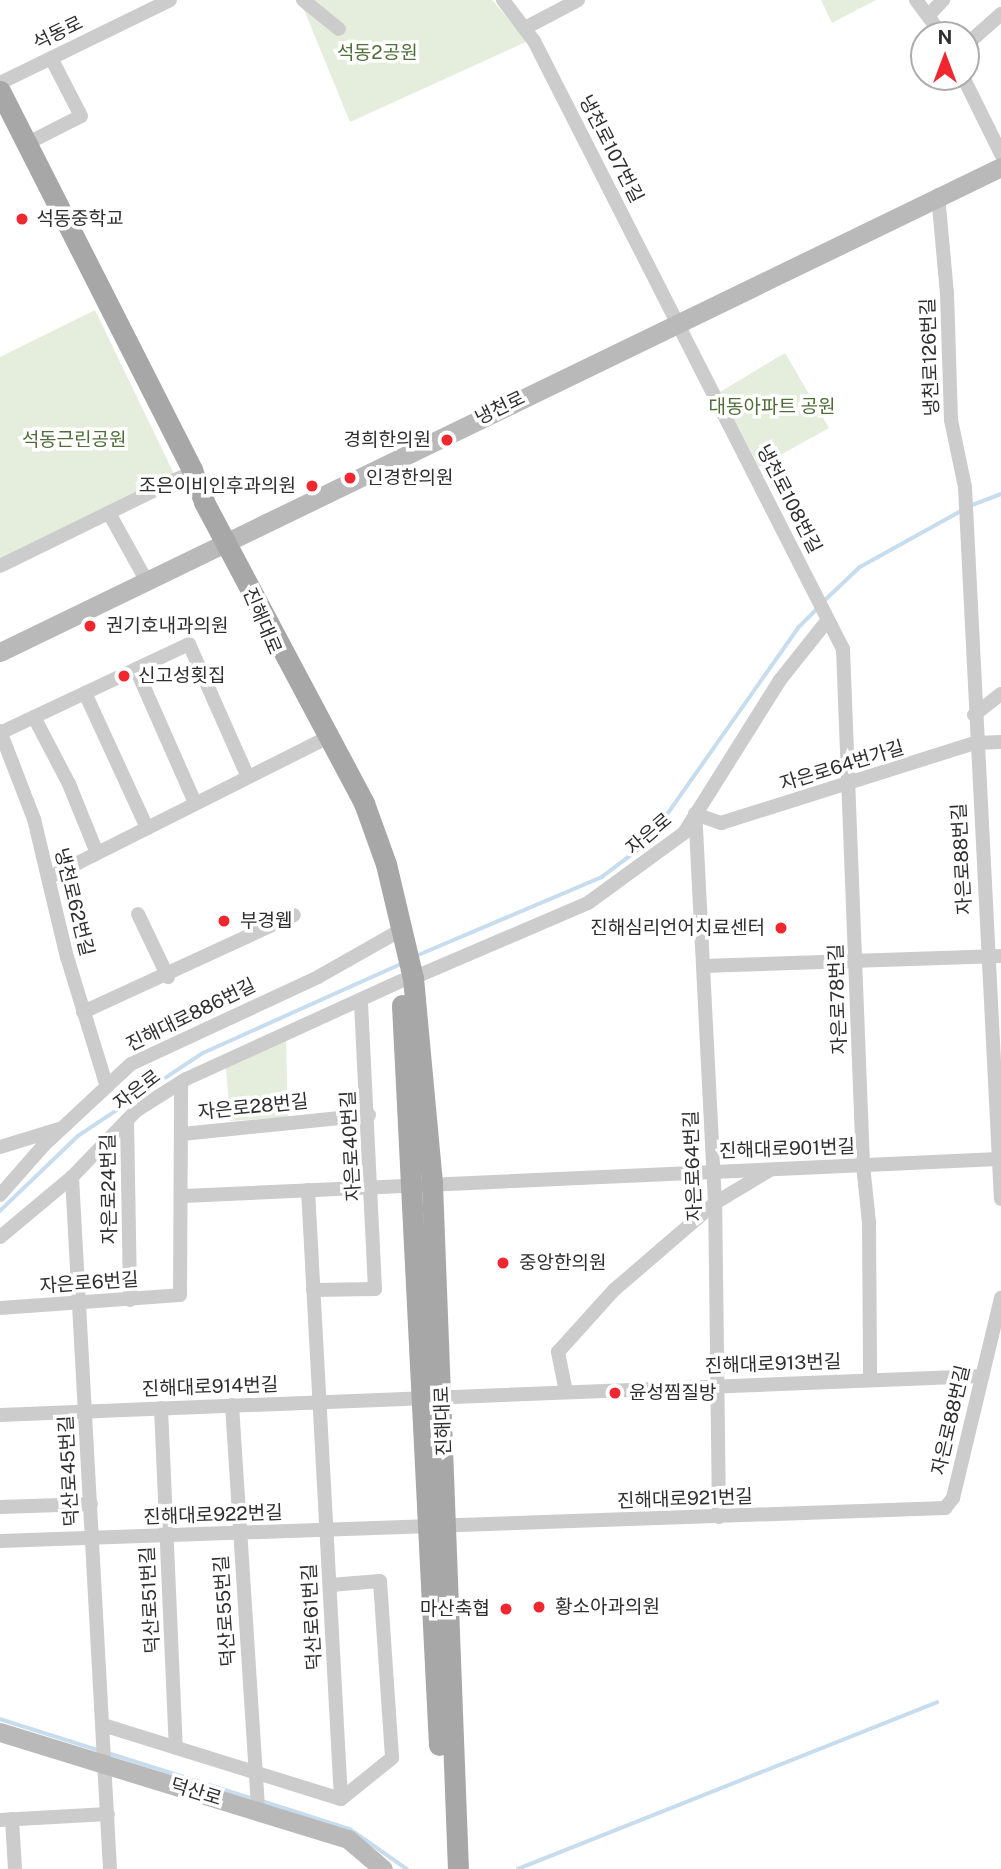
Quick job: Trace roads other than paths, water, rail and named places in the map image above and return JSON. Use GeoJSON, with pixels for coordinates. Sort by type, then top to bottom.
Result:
{"type":"FeatureCollection","features":[{"type":"Feature","properties":{"kind":"main road"},"geometry":{"type":"LineString","coordinates":[[0,91],[192,470],[204,502],[244,580]]}},
{"type":"Feature","properties":{"kind":"main road"},"geometry":{"type":"LineString","coordinates":[[9,112],[14,137],[184,476],[204,502]]}},
{"type":"Feature","properties":{"kind":"main road","name":"냉천로"},"geometry":{"type":"LineString","coordinates":[[0,652],[677,321],[1001,167]]}},
{"type":"Feature","properties":{"kind":"main road","name":"진해대로"},"geometry":{"type":"LineString","coordinates":[[244,580],[253,611],[358,820],[399,944]]}},
{"type":"Feature","properties":{"kind":"main road","name":"진해대로"},"geometry":{"type":"LineString","coordinates":[[244,580],[261,603],[364,803],[386,864],[399,944]]}},
{"type":"Feature","properties":{"kind":"main road"},"geometry":{"type":"LineString","coordinates":[[399,944],[407,978]]}},
{"type":"Feature","properties":{"kind":"main road","name":"진해대로"},"geometry":{"type":"LineString","coordinates":[[407,978],[432,1184],[433,1396],[445,1869]]}},
{"type":"Feature","properties":{"kind":"main road","name":"진해대로"},"geometry":{"type":"LineString","coordinates":[[407,978],[410,1184],[433,1396]]}},
{"type":"Feature","properties":{"kind":"main road","name":"진해대로"},"geometry":{"type":"LineString","coordinates":[[437,1528],[458,1869]]}},
{"type":"Feature","properties":{"kind":"main road","name":"덕산로"},"geometry":{"type":"LineString","coordinates":[[0,1732],[348,1839],[383,1869]]}},
{"type":"Feature","properties":{"kind":"street"},"geometry":{"type":"LineString","coordinates":[[303,0],[339,29]]}},
{"type":"Feature","properties":{"kind":"street","name":"냉천로107번길"},"geometry":{"type":"LineString","coordinates":[[503,0],[525,28],[677,321]]}},
{"type":"Feature","properties":{"kind":"street"},"geometry":{"type":"LineString","coordinates":[[525,28],[578,0]]}},
{"type":"Feature","properties":{"kind":"street"},"geometry":{"type":"LineString","coordinates":[[916,0],[933,21]]}},
{"type":"Feature","properties":{"kind":"street"},"geometry":{"type":"LineString","coordinates":[[929,15],[943,0]]}},
{"type":"Feature","properties":{"kind":"street","name":"석동로"},"geometry":{"type":"LineString","coordinates":[[0,83],[166,1]]}},
{"type":"Feature","properties":{"kind":"street"},"geometry":{"type":"LineString","coordinates":[[980,33],[1001,14]]}},
{"type":"Feature","properties":{"kind":"street"},"geometry":{"type":"LineString","coordinates":[[28,142],[81,116],[51,58]]}},
{"type":"Feature","properties":{"kind":"street"},"geometry":{"type":"LineString","coordinates":[[970,91],[1001,154]]}},
{"type":"Feature","properties":{"kind":"street","name":"냉천로126번길"},"geometry":{"type":"LineString","coordinates":[[938,195],[947,293],[951,420],[967,516]]}},
{"type":"Feature","properties":{"kind":"street","name":"냉천로108번길"},"geometry":{"type":"LineString","coordinates":[[677,321],[827,621]]}},
{"type":"Feature","properties":{"kind":"street"},"geometry":{"type":"LineString","coordinates":[[0,566],[184,476]]}},
{"type":"Feature","properties":{"kind":"street"},"geometry":{"type":"LineString","coordinates":[[109,513],[146,580]]}},
{"type":"Feature","properties":{"kind":"street","name":"자은로88번길"},"geometry":{"type":"LineString","coordinates":[[967,516],[975,743],[994,956],[1001,1199]]}},
{"type":"Feature","properties":{"kind":"street","name":"자은로78번길"},"geometry":{"type":"LineString","coordinates":[[827,621],[843,649],[863,1165],[869,1222],[870,1380]]}},
{"type":"Feature","properties":{"kind":"street","name":"자은로"},"geometry":{"type":"LineString","coordinates":[[0,1237],[72,1177],[127,1120],[181,1082],[407,978],[588,903],[684,832],[780,680],[827,621]]}},
{"type":"Feature","properties":{"kind":"street"},"geometry":{"type":"LineString","coordinates":[[0,732],[189,644],[248,777]]}},
{"type":"Feature","properties":{"kind":"street"},"geometry":{"type":"LineString","coordinates":[[136,669],[195,803]]}},
{"type":"Feature","properties":{"kind":"street"},"geometry":{"type":"LineString","coordinates":[[85,693],[147,828]]}},
{"type":"Feature","properties":{"kind":"street"},"geometry":{"type":"LineString","coordinates":[[974,715],[1001,694]]}},
{"type":"Feature","properties":{"kind":"street"},"geometry":{"type":"LineString","coordinates":[[34,717],[69,784],[97,853]]}},
{"type":"Feature","properties":{"kind":"street","name":"냉천로62번길"},"geometry":{"type":"LineString","coordinates":[[0,732],[34,819],[83,1012],[106,1083]]}},
{"type":"Feature","properties":{"kind":"street"},"geometry":{"type":"LineString","coordinates":[[48,878],[320,741]]}},
{"type":"Feature","properties":{"kind":"street","name":"자은로64번가길"},"geometry":{"type":"LineString","coordinates":[[695,814],[721,823],[975,743],[1001,742]]}},
{"type":"Feature","properties":{"kind":"street","name":"자은로64번길"},"geometry":{"type":"LineString","coordinates":[[695,814],[714,1171],[714,1386],[719,1517]]}},
{"type":"Feature","properties":{"kind":"street"},"geometry":{"type":"LineString","coordinates":[[138,914],[168,977]]}},
{"type":"Feature","properties":{"kind":"street"},"geometry":{"type":"LineString","coordinates":[[83,1012],[168,977],[294,915]]}},
{"type":"Feature","properties":{"kind":"street","name":"진해대로886번길"},"geometry":{"type":"LineString","coordinates":[[0,1195],[106,1083],[131,1065],[318,977],[399,944]]}},
{"type":"Feature","properties":{"kind":"street"},"geometry":{"type":"LineString","coordinates":[[703,966],[994,956]]}},
{"type":"Feature","properties":{"kind":"street","name":"자은로40번길"},"geometry":{"type":"LineString","coordinates":[[313,1290],[375,1289],[373,1186],[361,1001]]}},
{"type":"Feature","properties":{"kind":"street","name":"자은로28번길"},"geometry":{"type":"LineString","coordinates":[[180,1295],[184,1196],[181,1082]]}},
{"type":"Feature","properties":{"kind":"street","name":"자은로28번길"},"geometry":{"type":"LineString","coordinates":[[182,1133],[369,1115]]}},
{"type":"Feature","properties":{"kind":"street","name":"자은로24번길"},"geometry":{"type":"LineString","coordinates":[[127,1120],[130,1300]]}},
{"type":"Feature","properties":{"kind":"street"},"geometry":{"type":"LineString","coordinates":[[0,1147],[62,1128]]}},
{"type":"Feature","properties":{"kind":"street","name":"진해대로901번길"},"geometry":{"type":"LineString","coordinates":[[184,1196],[998,1159]]}},
{"type":"Feature","properties":{"kind":"street"},"geometry":{"type":"LineString","coordinates":[[566,1391],[558,1352],[614,1290],[715,1203],[772,1169]]}},
{"type":"Feature","properties":{"kind":"street","name":"덕산로45번길"},"geometry":{"type":"LineString","coordinates":[[72,1177],[110,1869]]}},
{"type":"Feature","properties":{"kind":"street","name":"덕산로61번길"},"geometry":{"type":"LineString","coordinates":[[308,1190],[341,1799]]}},
{"type":"Feature","properties":{"kind":"street","name":"자은로6번길"},"geometry":{"type":"LineString","coordinates":[[0,1308],[180,1295]]}},
{"type":"Feature","properties":{"kind":"street","name":"자은로88번길"},"geometry":{"type":"LineString","coordinates":[[945,1508],[953,1498],[1001,1298]]}},
{"type":"Feature","properties":{"kind":"street","name":"진해대로913번길"},"geometry":{"type":"LineString","coordinates":[[433,1396],[982,1376]]}},
{"type":"Feature","properties":{"kind":"street","name":"진해대로914번길"},"geometry":{"type":"LineString","coordinates":[[0,1415],[433,1396]]}},
{"type":"Feature","properties":{"kind":"street","name":"덕산로55번길"},"geometry":{"type":"LineString","coordinates":[[232,1405],[258,1811]]}},
{"type":"Feature","properties":{"kind":"street","name":"덕산로51번길"},"geometry":{"type":"LineString","coordinates":[[161,1408],[176,1748]]}},
{"type":"Feature","properties":{"kind":"street"},"geometry":{"type":"LineString","coordinates":[[0,1507],[90,1504]]}},
{"type":"Feature","properties":{"kind":"street","name":"진해대로921번길"},"geometry":{"type":"LineString","coordinates":[[437,1528],[945,1508]]}},
{"type":"Feature","properties":{"kind":"street","name":"진해대로922번길"},"geometry":{"type":"LineString","coordinates":[[0,1541],[437,1528]]}},
{"type":"Feature","properties":{"kind":"street"},"geometry":{"type":"LineString","coordinates":[[103,1725],[341,1799],[393,1758],[380,1581],[330,1585]]}},
{"type":"Feature","properties":{"kind":"street"},"geometry":{"type":"LineString","coordinates":[[15,1869],[6,1820],[107,1814]]}},
{"type":"Feature","properties":{"kind":"waterway"},"geometry":{"type":"LineString","coordinates":[[970,506],[1001,494]]}},
{"type":"Feature","properties":{"kind":"waterway"},"geometry":{"type":"LineString","coordinates":[[822,603],[860,567],[961,511]]}},
{"type":"Feature","properties":{"kind":"waterway"},"geometry":{"type":"LineString","coordinates":[[416,956],[602,877],[647,843],[798,628],[817,609]]}},
{"type":"Feature","properties":{"kind":"waterway"},"geometry":{"type":"LineString","coordinates":[[0,1211],[78,1136],[203,1053],[403,963]]}},
{"type":"Feature","properties":{"kind":"waterway"},"geometry":{"type":"LineString","coordinates":[[518,1869],[937,1702]]}},
{"type":"Feature","properties":{"kind":"waterway"},"geometry":{"type":"LineString","coordinates":[[0,1719],[101,1751]]}},
{"type":"Feature","properties":{"kind":"waterway"},"geometry":{"type":"LineString","coordinates":[[108,1753],[254,1799]]}},
{"type":"Feature","properties":{"kind":"waterway"},"geometry":{"type":"LineString","coordinates":[[262,1801],[350,1829],[407,1869]]}},
{"type":"Feature","properties":{"kind":"place","name":"석동중학교"},"geometry":{"type":"Point","coordinates":[22,219]}},
{"type":"Feature","properties":{"kind":"place","name":"경희한의원"},"geometry":{"type":"Point","coordinates":[447,440]}},
{"type":"Feature","properties":{"kind":"place","name":"인경한의원"},"geometry":{"type":"Point","coordinates":[350,478]}},
{"type":"Feature","properties":{"kind":"place","name":"조은이비인후과의원"},"geometry":{"type":"Point","coordinates":[312,486]}},
{"type":"Feature","properties":{"kind":"place","name":"권기호내과의원"},"geometry":{"type":"Point","coordinates":[90,626]}},
{"type":"Feature","properties":{"kind":"place","name":"신고성횟집"},"geometry":{"type":"Point","coordinates":[124,676]}},
{"type":"Feature","properties":{"kind":"place","name":"부경웹"},"geometry":{"type":"Point","coordinates":[224,921]}},
{"type":"Feature","properties":{"kind":"place","name":"진해심리언어치료센터"},"geometry":{"type":"Point","coordinates":[781,928]}},
{"type":"Feature","properties":{"kind":"place","name":"중앙한의원"},"geometry":{"type":"Point","coordinates":[503,1263]}},
{"type":"Feature","properties":{"kind":"place","name":"윤성찜질방"},"geometry":{"type":"Point","coordinates":[615,1393]}},
{"type":"Feature","properties":{"kind":"place","name":"황소아과의원"},"geometry":{"type":"Point","coordinates":[539,1607]}},
{"type":"Feature","properties":{"kind":"place","name":"마산축협"},"geometry":{"type":"Point","coordinates":[506,1609]}},
{"type":"Feature","properties":{"kind":"park label","name":"석동2공원"},"geometry":{"type":"Point","coordinates":[377,53]}},
{"type":"Feature","properties":{"kind":"park label","name":"대동아파트 공원"},"geometry":{"type":"Point","coordinates":[772,407]}},
{"type":"Feature","properties":{"kind":"park label","name":"석동근린공원"},"geometry":{"type":"Point","coordinates":[74,440]}}]}
